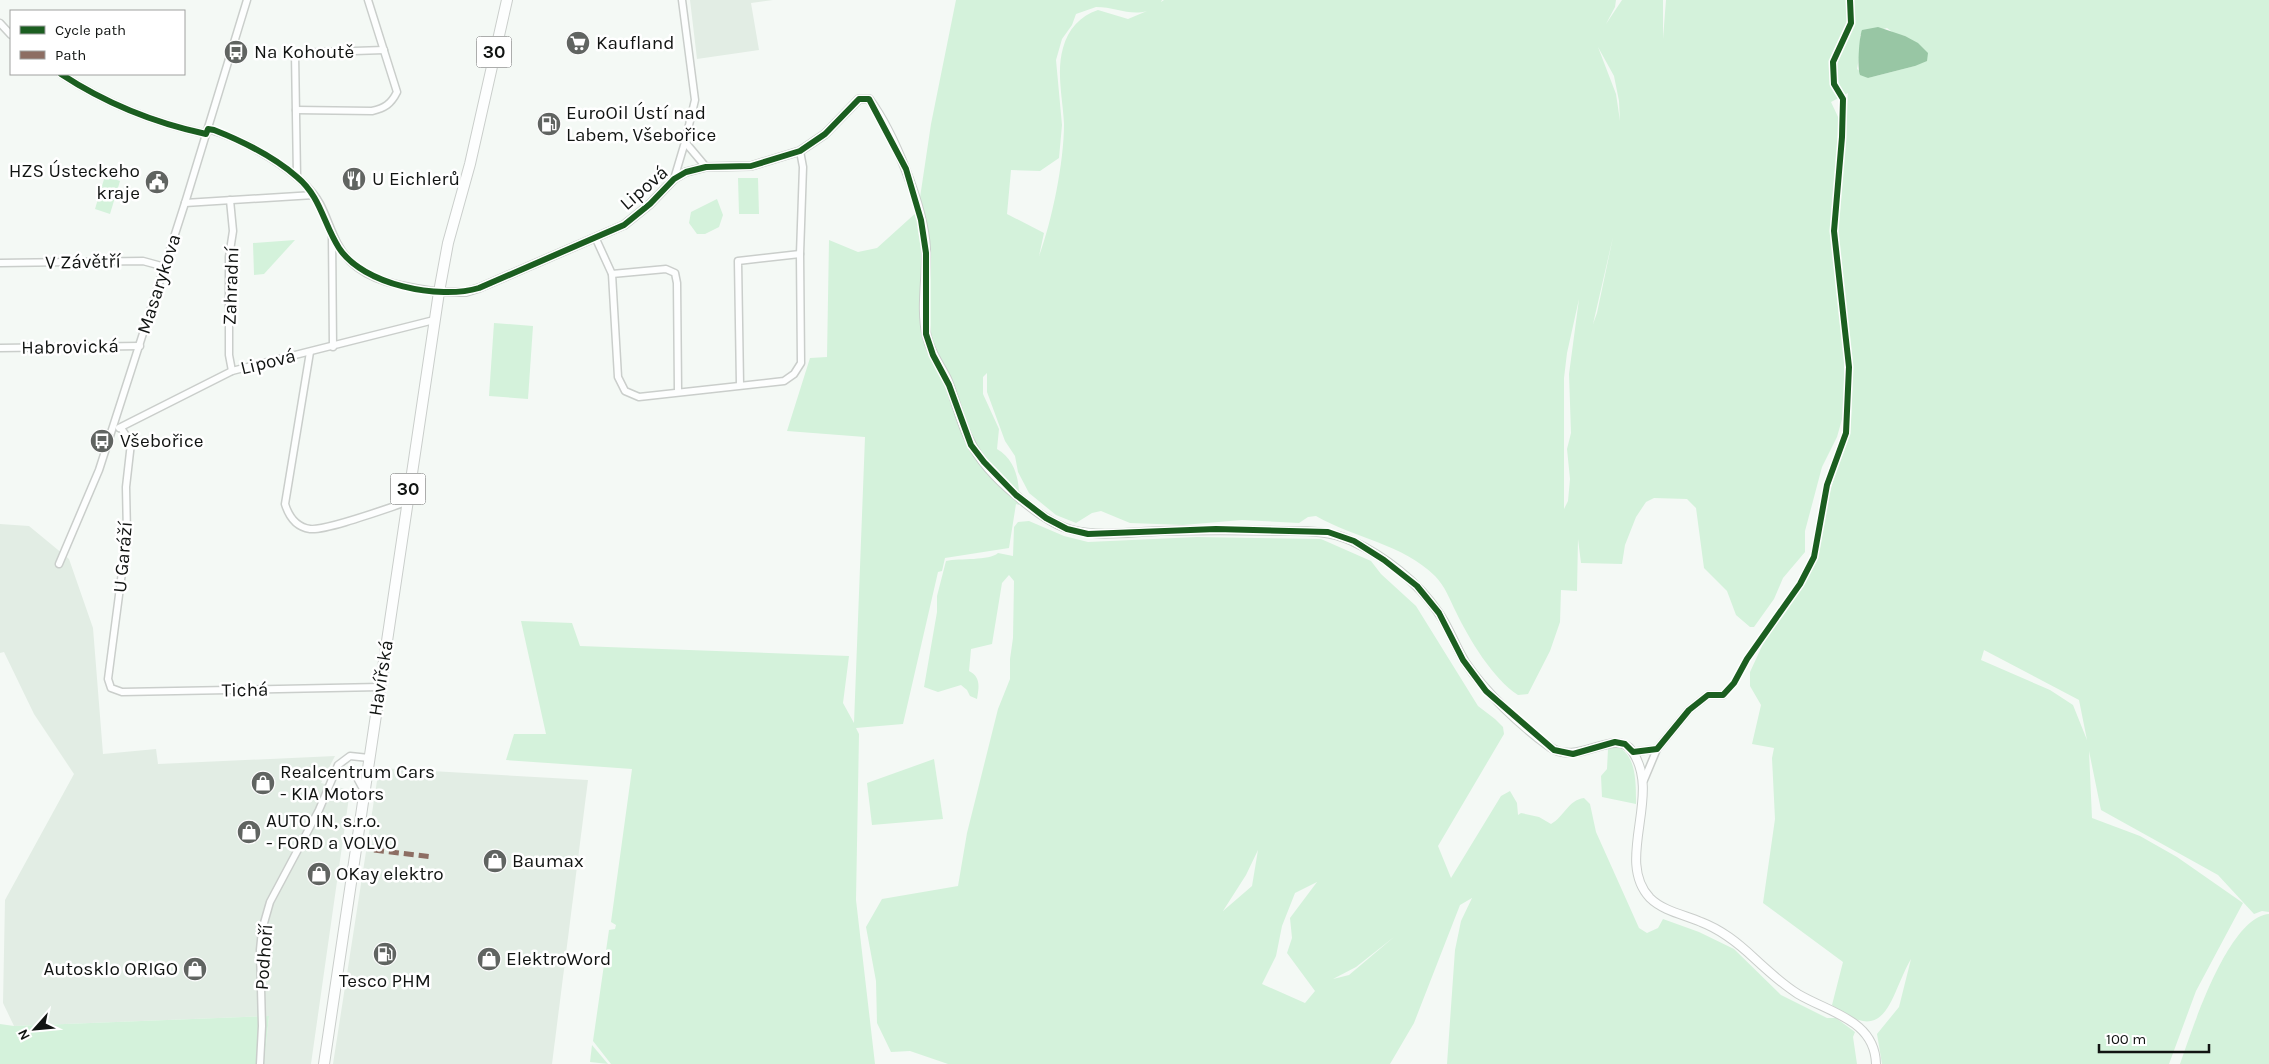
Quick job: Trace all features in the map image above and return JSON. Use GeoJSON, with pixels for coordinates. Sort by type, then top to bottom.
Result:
{"type":"FeatureCollection","features":[{"type":"Feature","properties":{"kind":"main road","name":"30"},"geometry":{"type":"LineString","coordinates":[[438,292],[448,244],[472,155],[506,0]]}},
{"type":"Feature","properties":{"kind":"main road","name":"Havířská"},"geometry":{"type":"LineString","coordinates":[[324,1064],[438,292]]}},
{"type":"Feature","properties":{"kind":"street","name":"Masarykova"},"geometry":{"type":"LineString","coordinates":[[59,564],[85,506],[140,346],[247,0]]}},
{"type":"Feature","properties":{"kind":"street"},"geometry":{"type":"LineString","coordinates":[[296,110],[372,111],[383,108],[393,101],[397,92],[368,0]]}},
{"type":"Feature","properties":{"kind":"street"},"geometry":{"type":"LineString","coordinates":[[674,179],[695,100],[682,0]]}},
{"type":"Feature","properties":{"kind":"street"},"geometry":{"type":"LineString","coordinates":[[0,23],[10,34]]}},
{"type":"Feature","properties":{"kind":"street"},"geometry":{"type":"LineString","coordinates":[[297,176],[295,53],[384,50]]}},
{"type":"Feature","properties":{"kind":"street"},"geometry":{"type":"LineString","coordinates":[[63,75],[120,106],[172,127],[207,131],[263,154],[297,176],[314,195],[320,204],[339,248],[350,262],[366,272],[398,286],[438,292]]}},
{"type":"Feature","properties":{"kind":"street","name":"Lipová"},"geometry":{"type":"LineString","coordinates":[[438,292],[466,292],[479,288],[596,239],[631,220],[674,179],[694,169],[751,166],[800,151],[825,134],[859,99],[865,98],[872,102],[906,169],[916,203],[925,238],[926,334],[933,355],[950,385],[972,445],[984,462],[1016,495],[1046,518],[1067,529],[1088,534],[1216,529],[1328,532],[1354,541],[1384,560],[1417,586],[1439,613],[1463,660],[1486,691],[1554,750],[1573,754],[1615,742],[1625,744],[1633,752]]}},
{"type":"Feature","properties":{"kind":"street"},"geometry":{"type":"LineString","coordinates":[[685,142],[706,167]]}},
{"type":"Feature","properties":{"kind":"street"},"geometry":{"type":"LineString","coordinates":[[596,239],[612,274],[620,385],[625,391],[639,397],[784,381],[794,374],[801,364],[800,254],[803,167],[800,151]]}},
{"type":"Feature","properties":{"kind":"street"},"geometry":{"type":"LineString","coordinates":[[185,203],[314,195]]}},
{"type":"Feature","properties":{"kind":"street","name":"Zahradní"},"geometry":{"type":"LineString","coordinates":[[230,200],[233,231],[229,257],[229,355],[232,371]]}},
{"type":"Feature","properties":{"kind":"street"},"geometry":{"type":"LineString","coordinates":[[332,233],[333,347]]}},
{"type":"Feature","properties":{"kind":"street"},"geometry":{"type":"LineString","coordinates":[[740,385],[738,261],[800,254]]}},
{"type":"Feature","properties":{"kind":"street","name":"V Závětří"},"geometry":{"type":"LineString","coordinates":[[0,263],[143,261],[165,267]]}},
{"type":"Feature","properties":{"kind":"street"},"geometry":{"type":"LineString","coordinates":[[612,274],[666,269],[675,273],[677,283],[678,392]]}},
{"type":"Feature","properties":{"kind":"street","name":"Lipová"},"geometry":{"type":"LineString","coordinates":[[121,428],[232,371],[434,320]]}},
{"type":"Feature","properties":{"kind":"street","name":"Habrovická"},"geometry":{"type":"LineString","coordinates":[[0,348],[140,346]]}},
{"type":"Feature","properties":{"kind":"street"},"geometry":{"type":"LineString","coordinates":[[310,352],[285,504],[289,516],[300,526],[320,529],[406,502]]}},
{"type":"Feature","properties":{"kind":"street"},"geometry":{"type":"LineString","coordinates":[[113,426],[121,428]]}},
{"type":"Feature","properties":{"kind":"street","name":"U Garáží"},"geometry":{"type":"LineString","coordinates":[[111,688],[108,678],[127,534],[126,487],[131,451],[131,443],[121,428]]}},
{"type":"Feature","properties":{"kind":"street","name":"Tichá"},"geometry":{"type":"LineString","coordinates":[[111,688],[122,692],[380,687]]}},
{"type":"Feature","properties":{"kind":"street"},"geometry":{"type":"LineString","coordinates":[[1644,780],[1657,749],[1689,710],[1708,695],[1723,695]]}},
{"type":"Feature","properties":{"kind":"street"},"geometry":{"type":"LineString","coordinates":[[1657,749],[1633,752],[1644,780],[1645,793],[1637,852],[1639,876],[1643,889],[1659,905],[1719,930],[1794,992],[1859,1026],[1873,1042],[1876,1064]]}},
{"type":"Feature","properties":{"kind":"street","name":"Podhoří"},"geometry":{"type":"LineString","coordinates":[[260,1064],[262,1026],[259,963],[262,930],[270,902],[319,810],[338,765],[350,756],[369,758]]}},
{"type":"Feature","properties":{"kind":"street"},"geometry":{"type":"LineString","coordinates":[[334,775],[355,774],[363,791]]}},
{"type":"Feature","properties":{"kind":"shaded area"},"geometry":{"type":"Polygon","coordinates":[[[690,0],[773,0],[751,3],[759,50],[697,59],[690,0]]]}},
{"type":"Feature","properties":{"kind":"shaded area"},"geometry":{"type":"Polygon","coordinates":[[[956,0],[1162,0],[1161,2],[1164,0],[1616,0],[1615,7],[1606,24],[1622,0],[1663,0],[1663,39],[1666,0],[2269,0],[2269,912],[2262,911],[2254,914],[2218,875],[2101,810],[2089,751],[2092,818],[2140,836],[2177,857],[2243,903],[2196,991],[2169,1064],[1882,1064],[1877,1034],[1899,1007],[1911,959],[1891,1002],[1884,1012],[1876,1019],[1865,1021],[1851,1017],[1832,1005],[1843,962],[1763,903],[1775,819],[1772,758],[1774,748],[1752,744],[1761,705],[1750,686],[1750,672],[1769,631],[1812,567],[1823,528],[1829,495],[1851,420],[1852,368],[1840,285],[1837,234],[1837,212],[1848,93],[1831,102],[1839,119],[1832,226],[1833,259],[1844,344],[1844,412],[1837,437],[1822,467],[1805,531],[1805,552],[1783,578],[1774,599],[1754,627],[1750,627],[1736,615],[1727,591],[1704,568],[1696,508],[1687,499],[1654,498],[1646,502],[1636,517],[1625,545],[1622,564],[1581,563],[1578,539],[1577,591],[1561,590],[1560,622],[1550,651],[1528,694],[1518,695],[1500,679],[1482,658],[1435,576],[1408,556],[1316,516],[1308,517],[1299,523],[1242,520],[1183,525],[1130,523],[1101,511],[1092,513],[1076,523],[1056,515],[1029,493],[1018,472],[1015,456],[1005,441],[987,392],[987,373],[983,377],[983,394],[999,429],[997,449],[1004,454],[1013,466],[1018,481],[1019,505],[1016,504],[1009,548],[945,558],[942,571],[938,572],[903,724],[856,728],[859,734],[856,900],[875,1064],[611,1064],[593,1041],[609,930],[615,929],[616,925],[611,922],[632,769],[506,760],[514,734],[546,734],[521,621],[572,623],[580,646],[849,656],[843,703],[854,723],[865,437],[787,431],[810,358],[827,357],[829,240],[858,252],[877,248],[918,211],[931,124],[956,0]],[[1096,7],[1076,14],[1072,25],[1062,39],[1056,60],[1062,125],[1059,158],[1040,171],[1011,170],[1007,214],[1044,233],[1039,256],[1053,209],[1060,173],[1064,124],[1060,67],[1065,41],[1080,20],[1098,10],[1128,19],[1147,11],[1128,12],[1096,7]],[[1887,28],[1860,35],[1857,69],[1868,78],[1915,66],[1905,36],[1895,34],[1887,28]],[[1598,47],[1616,94],[1620,121],[1619,101],[1614,76],[1598,47]],[[1613,237],[1593,324],[1597,313],[1613,237]],[[1579,299],[1567,353],[1564,378],[1564,509],[1568,501],[1570,479],[1567,449],[1571,433],[1569,374],[1579,299]],[[1984,650],[1981,660],[2050,690],[2073,705],[2087,740],[2079,700],[1984,650]]]}},
{"type":"Feature","properties":{"kind":"shaded area"},"geometry":{"type":"Polygon","coordinates":[[[1878,27],[1905,36],[1918,43],[1928,53],[1927,61],[1868,78],[1860,75],[1859,53],[1862,30],[1878,27]]]}},
{"type":"Feature","properties":{"kind":"shaded area"},"geometry":{"type":"Polygon","coordinates":[[[105,176],[120,181],[110,214],[95,209],[105,176]]]}},
{"type":"Feature","properties":{"kind":"shaded area"},"geometry":{"type":"Polygon","coordinates":[[[738,178],[758,178],[759,214],[739,214],[738,178]]]}},
{"type":"Feature","properties":{"kind":"shaded area"},"geometry":{"type":"Polygon","coordinates":[[[717,199],[723,215],[719,227],[705,234],[697,234],[689,223],[691,212],[717,199]]]}},
{"type":"Feature","properties":{"kind":"shaded area"},"geometry":{"type":"Polygon","coordinates":[[[295,240],[264,274],[254,275],[253,243],[295,240]]]}},
{"type":"Feature","properties":{"kind":"shaded area"},"geometry":{"type":"Polygon","coordinates":[[[494,323],[533,326],[528,399],[489,396],[494,323]]]}},
{"type":"Feature","properties":{"kind":"shaded area"},"geometry":{"type":"Polygon","coordinates":[[[1029,521],[1064,536],[1088,542],[1197,537],[1321,539],[1371,561],[1381,574],[1416,606],[1478,706],[1503,727],[1504,734],[1438,846],[1451,878],[1501,796],[1510,791],[1517,803],[1518,815],[1521,813],[1539,817],[1551,824],[1570,805],[1584,798],[1590,804],[1596,832],[1639,928],[1647,933],[1658,928],[1663,919],[1699,932],[1734,949],[1781,995],[1827,1018],[1836,1018],[1855,1032],[1853,1037],[1857,1064],[1447,1064],[1455,950],[1461,921],[1472,898],[1460,905],[1414,1023],[1390,1064],[948,1064],[910,1051],[891,1052],[877,1023],[876,981],[866,927],[882,899],[958,886],[967,833],[998,709],[1010,679],[1014,581],[1009,575],[1002,583],[992,644],[971,649],[969,671],[976,676],[979,686],[977,699],[970,696],[961,685],[938,692],[924,687],[937,612],[937,596],[946,561],[988,557],[998,553],[1013,556],[1014,527],[1018,522],[1029,521]],[[1258,850],[1246,875],[1223,911],[1252,886],[1258,850]],[[1317,882],[1295,893],[1282,926],[1276,956],[1262,984],[1305,1003],[1315,991],[1287,953],[1292,938],[1290,918],[1317,882]],[[1394,937],[1356,967],[1333,979],[1349,975],[1394,937]]]}},
{"type":"Feature","properties":{"kind":"shaded area"},"geometry":{"type":"Polygon","coordinates":[[[0,524],[29,526],[69,559],[93,628],[103,754],[156,749],[158,764],[335,756],[321,783],[350,790],[311,1064],[264,1064],[269,1016],[14,1026],[3,1003],[5,900],[74,774],[34,714],[4,652],[0,653],[0,524]]]}},
{"type":"Feature","properties":{"kind":"shaded area"},"geometry":{"type":"Polygon","coordinates":[[[1615,746],[1622,749],[1628,755],[1634,770],[1636,804],[1602,797],[1601,776],[1607,769],[1608,749],[1615,746]]]}},
{"type":"Feature","properties":{"kind":"shaded area"},"geometry":{"type":"Polygon","coordinates":[[[934,759],[943,819],[872,825],[867,783],[934,759]]]}},
{"type":"Feature","properties":{"kind":"shaded area"},"geometry":{"type":"Polygon","coordinates":[[[379,768],[588,780],[552,1064],[333,1064],[379,768]]]}},
{"type":"Feature","properties":{"kind":"shaded area"},"geometry":{"type":"Polygon","coordinates":[[[2269,914],[2269,1064],[2180,1064],[2203,1002],[2226,954],[2239,934],[2254,920],[2269,914]]]}},
{"type":"Feature","properties":{"kind":"shaded area"},"geometry":{"type":"Polygon","coordinates":[[[269,1016],[264,1064],[0,1064],[0,1024],[14,1026],[269,1016]]]}},
{"type":"Feature","properties":{"kind":"shaded area"},"geometry":{"type":"Polygon","coordinates":[[[592,1045],[608,1064],[590,1062],[592,1045]]]}},
{"type":"Feature","properties":{"kind":"marked path"},"geometry":{"type":"LineString","coordinates":[[374,850],[433,857]]}},
{"type":"Feature","properties":{"kind":"cycle path"},"geometry":{"type":"LineString","coordinates":[[63,75],[113,103],[149,118],[206,134],[208,129],[214,130],[257,150],[288,170],[305,185],[317,202],[339,248],[350,261],[365,272],[383,280],[423,290],[444,292],[479,288],[624,225],[650,204],[674,179],[686,172],[706,167],[751,166],[800,151],[825,134],[859,99],[869,99],[906,169],[921,220],[926,253],[926,334],[933,355],[949,385],[971,445],[984,462],[1016,495],[1046,518],[1067,529],[1088,534],[1216,529],[1328,532],[1354,541],[1384,560],[1417,586],[1439,613],[1463,660],[1486,691],[1554,750],[1573,754],[1615,742],[1625,744],[1633,752],[1657,749],[1689,710],[1708,695],[1723,695],[1734,683],[1747,659],[1800,584],[1814,557],[1827,485],[1846,433],[1849,367],[1834,231],[1842,137],[1843,99],[1834,84],[1833,62],[1851,23],[1850,0]]}},
{"type":"Feature","properties":{"kind":"place","name":"Kaufland"},"geometry":{"type":"Point","coordinates":[578,43]}},
{"type":"Feature","properties":{"kind":"place","name":"Na Kohoutě"},"geometry":{"type":"Point","coordinates":[236,52]}},
{"type":"Feature","properties":{"kind":"place","name":"EuroOil Ústí nad Labem, Všebořice"},"geometry":{"type":"Point","coordinates":[549,124]}},
{"type":"Feature","properties":{"kind":"place","name":"U Eichlerů"},"geometry":{"type":"Point","coordinates":[354,179]}},
{"type":"Feature","properties":{"kind":"place","name":"HZS Ústeckeho kraje"},"geometry":{"type":"Point","coordinates":[157,182]}},
{"type":"Feature","properties":{"kind":"place","name":"Všebořice"},"geometry":{"type":"Point","coordinates":[102,441]}},
{"type":"Feature","properties":{"kind":"place","name":"Realcentrum Cars - KIA Motors"},"geometry":{"type":"Point","coordinates":[263,783]}},
{"type":"Feature","properties":{"kind":"place","name":"AUTO IN, s.r.o. - FORD a VOLVO"},"geometry":{"type":"Point","coordinates":[249,832]}},
{"type":"Feature","properties":{"kind":"place","name":"Baumax"},"geometry":{"type":"Point","coordinates":[495,861]}},
{"type":"Feature","properties":{"kind":"place","name":"OKay elektro"},"geometry":{"type":"Point","coordinates":[319,874]}},
{"type":"Feature","properties":{"kind":"place","name":"Tesco PHM"},"geometry":{"type":"Point","coordinates":[385,954]}},
{"type":"Feature","properties":{"kind":"place","name":"ElektroWord"},"geometry":{"type":"Point","coordinates":[489,959]}},
{"type":"Feature","properties":{"kind":"place","name":"Autosklo ORIGO"},"geometry":{"type":"Point","coordinates":[195,969]}}]}
